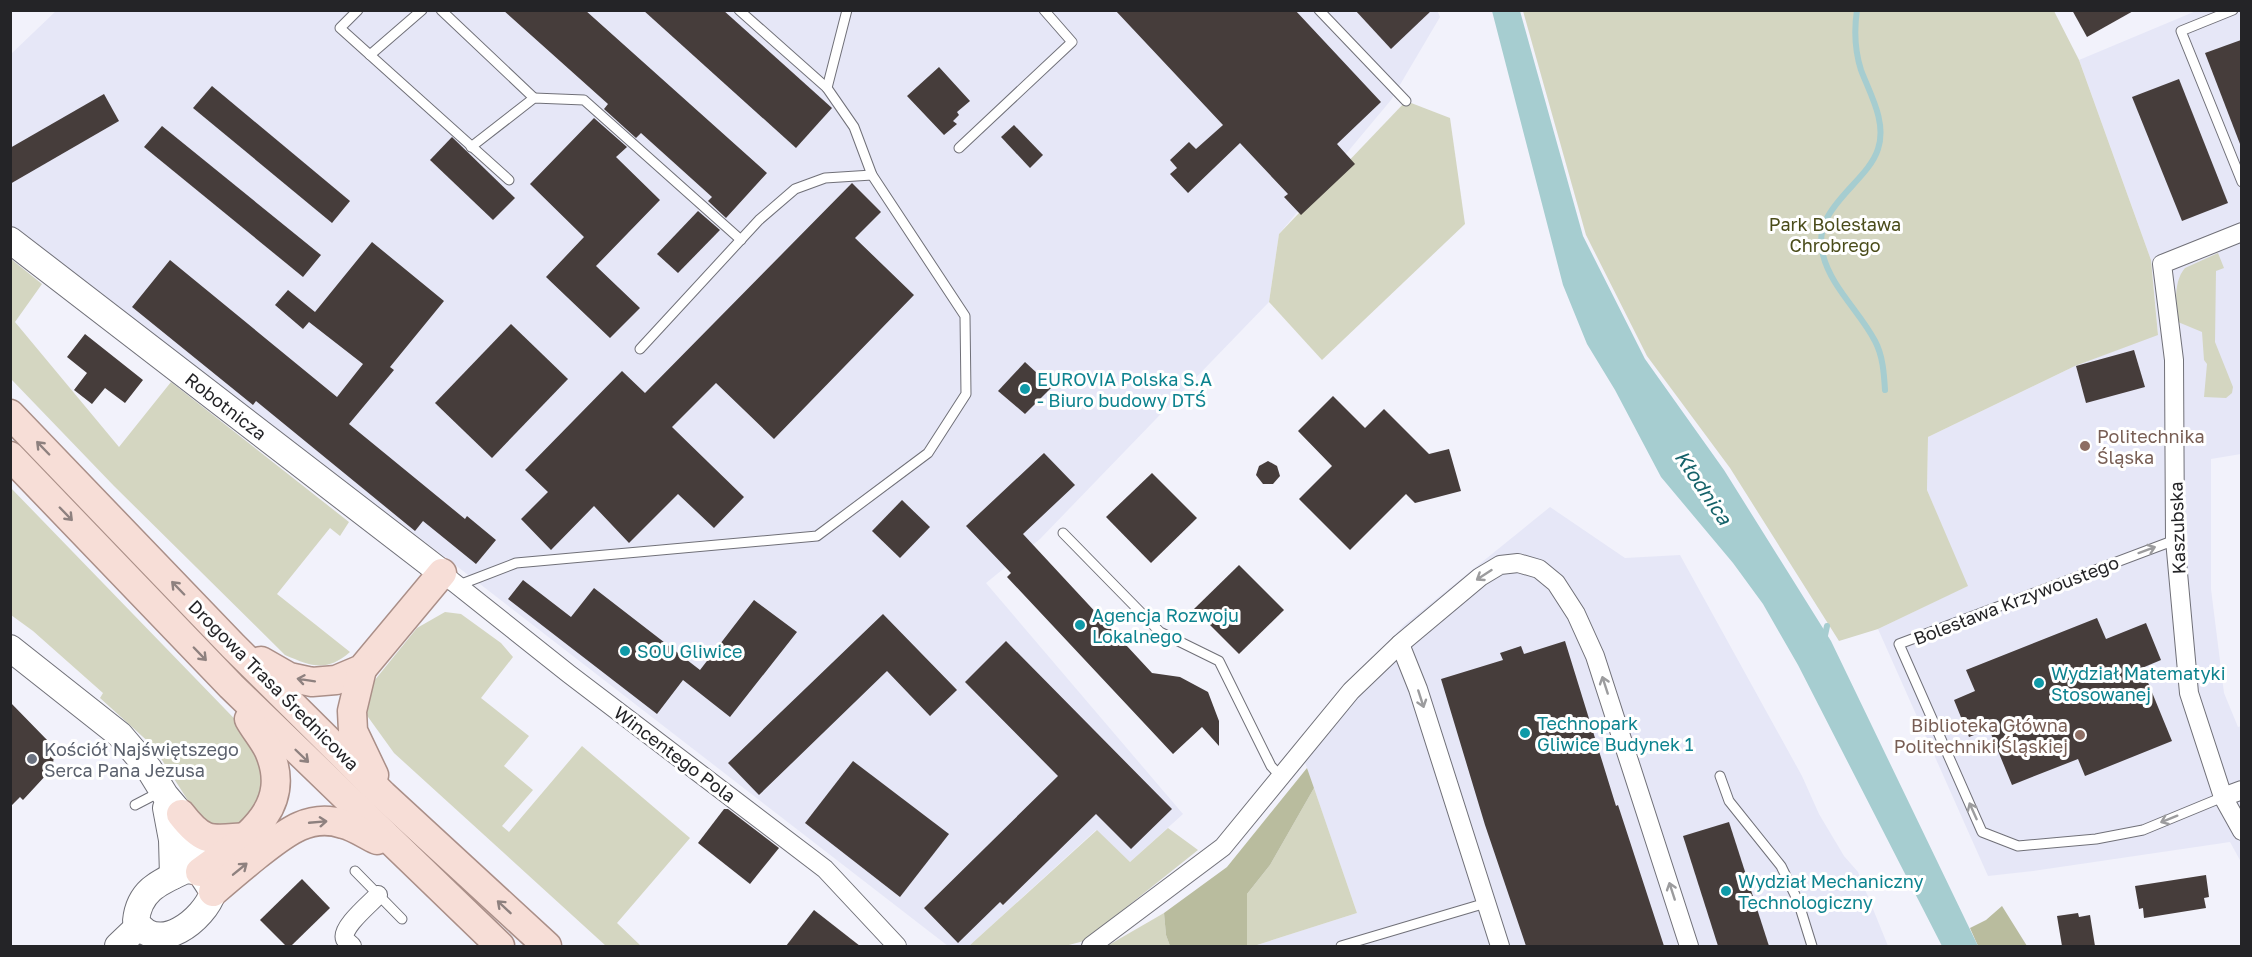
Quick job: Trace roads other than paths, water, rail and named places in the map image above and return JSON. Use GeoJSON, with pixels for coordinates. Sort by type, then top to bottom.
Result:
{"type":"FeatureCollection","features":[{"type":"Feature","properties":{"kind":"main road","name":"Drogowa Trasa Średnicowa"},"geometry":{"type":"LineString","coordinates":[[10,414],[233,645],[383,795],[547,946]]}},
{"type":"Feature","properties":{"kind":"main road","name":"Drogowa Trasa Średnicowa"},"geometry":{"type":"LineString","coordinates":[[10,456],[231,686],[400,852],[500,946]]}},
{"type":"Feature","properties":{"kind":"main road"},"geometry":{"type":"LineString","coordinates":[[233,645],[289,677],[312,682],[336,680],[362,669],[450,579]]}},
{"type":"Feature","properties":{"kind":"main road"},"geometry":{"type":"LineString","coordinates":[[362,669],[352,711],[353,731],[383,795]]}},
{"type":"Feature","properties":{"kind":"main road"},"geometry":{"type":"LineString","coordinates":[[195,878],[247,837],[265,817],[276,777],[269,750],[258,735],[231,686]]}},
{"type":"Feature","properties":{"kind":"main road"},"geometry":{"type":"LineString","coordinates":[[169,800],[192,828],[204,837],[220,840],[247,837]]}},
{"type":"Feature","properties":{"kind":"main road"},"geometry":{"type":"LineString","coordinates":[[195,878],[294,828],[312,822],[326,821],[343,824],[400,852]]}},
{"type":"Feature","properties":{"kind":"street","name":"Kaszubska"},"geometry":{"type":"LineString","coordinates":[[2241,232],[2162,264],[2174,360],[2175,540],[2189,693],[2223,797],[2241,831]]}},
{"type":"Feature","properties":{"kind":"street","name":"Robotnicza"},"geometry":{"type":"LineString","coordinates":[[10,240],[450,579]]}},
{"type":"Feature","properties":{"kind":"street"},"geometry":{"type":"LineString","coordinates":[[1091,946],[1223,847],[1352,691],[1400,644],[1480,577],[1500,565],[1518,562],[1539,569],[1556,583],[1576,614],[1595,656],[1689,946]]}},
{"type":"Feature","properties":{"kind":"street","name":"Wincentego Pola"},"geometry":{"type":"LineString","coordinates":[[450,579],[569,674],[825,869],[897,946]]}},
{"type":"Feature","properties":{"kind":"street"},"geometry":{"type":"LineString","coordinates":[[1400,644],[1418,689],[1500,946]]}},
{"type":"Feature","properties":{"kind":"street"},"geometry":{"type":"LineString","coordinates":[[10,648],[120,735],[149,769],[169,800],[194,848],[195,878],[201,914],[192,937],[156,935],[145,932],[139,926],[136,921],[137,907],[146,894],[195,878]]}},
{"type":"Feature","properties":{"kind":"street","name":"Bolesława Krzywoustego"},"geometry":{"type":"LineString","coordinates":[[2223,797],[2241,790]]}},
{"type":"Feature","properties":{"kind":"street"},"geometry":{"type":"LineString","coordinates":[[343,944],[349,925],[378,895]]}},
{"type":"Feature","properties":{"kind":"street"},"geometry":{"type":"LineString","coordinates":[[118,946],[139,926]]}},
{"type":"Feature","properties":{"kind":"lane"},"geometry":{"type":"LineString","coordinates":[[358,10],[339,28],[509,180]]}},
{"type":"Feature","properties":{"kind":"lane"},"geometry":{"type":"LineString","coordinates":[[369,55],[422,10]]}},
{"type":"Feature","properties":{"kind":"lane"},"geometry":{"type":"LineString","coordinates":[[441,10],[534,98]]}},
{"type":"Feature","properties":{"kind":"lane"},"geometry":{"type":"LineString","coordinates":[[450,579],[516,563],[817,536],[928,453],[966,394],[965,316],[872,175],[854,127],[827,87],[739,10]]}},
{"type":"Feature","properties":{"kind":"lane"},"geometry":{"type":"LineString","coordinates":[[827,87],[847,10]]}},
{"type":"Feature","properties":{"kind":"lane"},"geometry":{"type":"LineString","coordinates":[[959,148],[1072,42],[1044,10]]}},
{"type":"Feature","properties":{"kind":"lane"},"geometry":{"type":"LineString","coordinates":[[1319,10],[1406,101]]}},
{"type":"Feature","properties":{"kind":"lane"},"geometry":{"type":"LineString","coordinates":[[2233,10],[2181,31],[2241,182]]}},
{"type":"Feature","properties":{"kind":"lane"},"geometry":{"type":"LineString","coordinates":[[471,147],[534,98],[584,100],[741,240]]}},
{"type":"Feature","properties":{"kind":"lane"},"geometry":{"type":"LineString","coordinates":[[640,349],[759,220],[795,189],[825,178],[872,175]]}},
{"type":"Feature","properties":{"kind":"lane"},"geometry":{"type":"LineString","coordinates":[[1063,533],[1160,632],[1219,661],[1271,766],[1282,778]]}},
{"type":"Feature","properties":{"kind":"lane","name":"Bolesława Krzywoustego"},"geometry":{"type":"LineString","coordinates":[[2175,540],[1899,644],[1982,832],[2018,846],[2096,839],[2143,830],[2223,797]]}},
{"type":"Feature","properties":{"kind":"lane"},"geometry":{"type":"LineString","coordinates":[[1720,776],[1729,801],[1781,866],[1798,901],[1812,946]]}},
{"type":"Feature","properties":{"kind":"lane"},"geometry":{"type":"LineString","coordinates":[[135,805],[169,800]]}},
{"type":"Feature","properties":{"kind":"lane"},"geometry":{"type":"LineString","coordinates":[[355,871],[402,919]]}},
{"type":"Feature","properties":{"kind":"lane"},"geometry":{"type":"LineString","coordinates":[[1341,946],[1486,903]]}},
{"type":"Feature","properties":{"kind":"water","name":"Kłodnica"},"geometry":{"type":"Polygon","coordinates":[[[1492,11],[1520,11],[1583,236],[1645,359],[1724,470],[1831,641],[1978,946],[1942,946],[1798,665],[1763,604],[1733,563],[1661,477],[1615,390],[1587,344],[1563,285],[1492,11]]]}},
{"type":"Feature","properties":{"kind":"waterway"},"geometry":{"type":"LineString","coordinates":[[1857,10],[1855,33],[1857,55],[1879,118],[1880,139],[1872,162],[1832,210],[1821,238],[1823,255],[1832,278],[1869,330],[1878,347],[1883,365],[1885,390]]}},
{"type":"Feature","properties":{"kind":"waterway"},"geometry":{"type":"LineString","coordinates":[[1824,640],[1827,626]]}},
{"type":"Feature","properties":{"kind":"place","name":"EUROVIA Polska S.A - Biuro budowy DTŚ"},"geometry":{"type":"Point","coordinates":[1025,389]}},
{"type":"Feature","properties":{"kind":"place","name":"Politechnika Śląska"},"geometry":{"type":"Point","coordinates":[2085,446]}},
{"type":"Feature","properties":{"kind":"place","name":"Agencja Rozwoju Lokalnego"},"geometry":{"type":"Point","coordinates":[1080,625]}},
{"type":"Feature","properties":{"kind":"place","name":"SOU Gliwice"},"geometry":{"type":"Point","coordinates":[625,651]}},
{"type":"Feature","properties":{"kind":"place","name":"Wydział Matematyki Stosowanej"},"geometry":{"type":"Point","coordinates":[2039,683]}},
{"type":"Feature","properties":{"kind":"place","name":"Technopark Gliwice Budynek 1"},"geometry":{"type":"Point","coordinates":[1525,733]}},
{"type":"Feature","properties":{"kind":"place","name":"Biblioteka Główna Politechniki Śląskiej"},"geometry":{"type":"Point","coordinates":[2080,735]}},
{"type":"Feature","properties":{"kind":"place","name":"Kościół Najświętszego Serca Pana Jezusa"},"geometry":{"type":"Point","coordinates":[32,759]}},
{"type":"Feature","properties":{"kind":"place","name":"Wydział Mechaniczny Technologiczny"},"geometry":{"type":"Point","coordinates":[1726,891]}},
{"type":"Feature","properties":{"kind":"park label","name":"Park Bolesława Chrobrego"},"geometry":{"type":"Point","coordinates":[1835,234]}}]}
